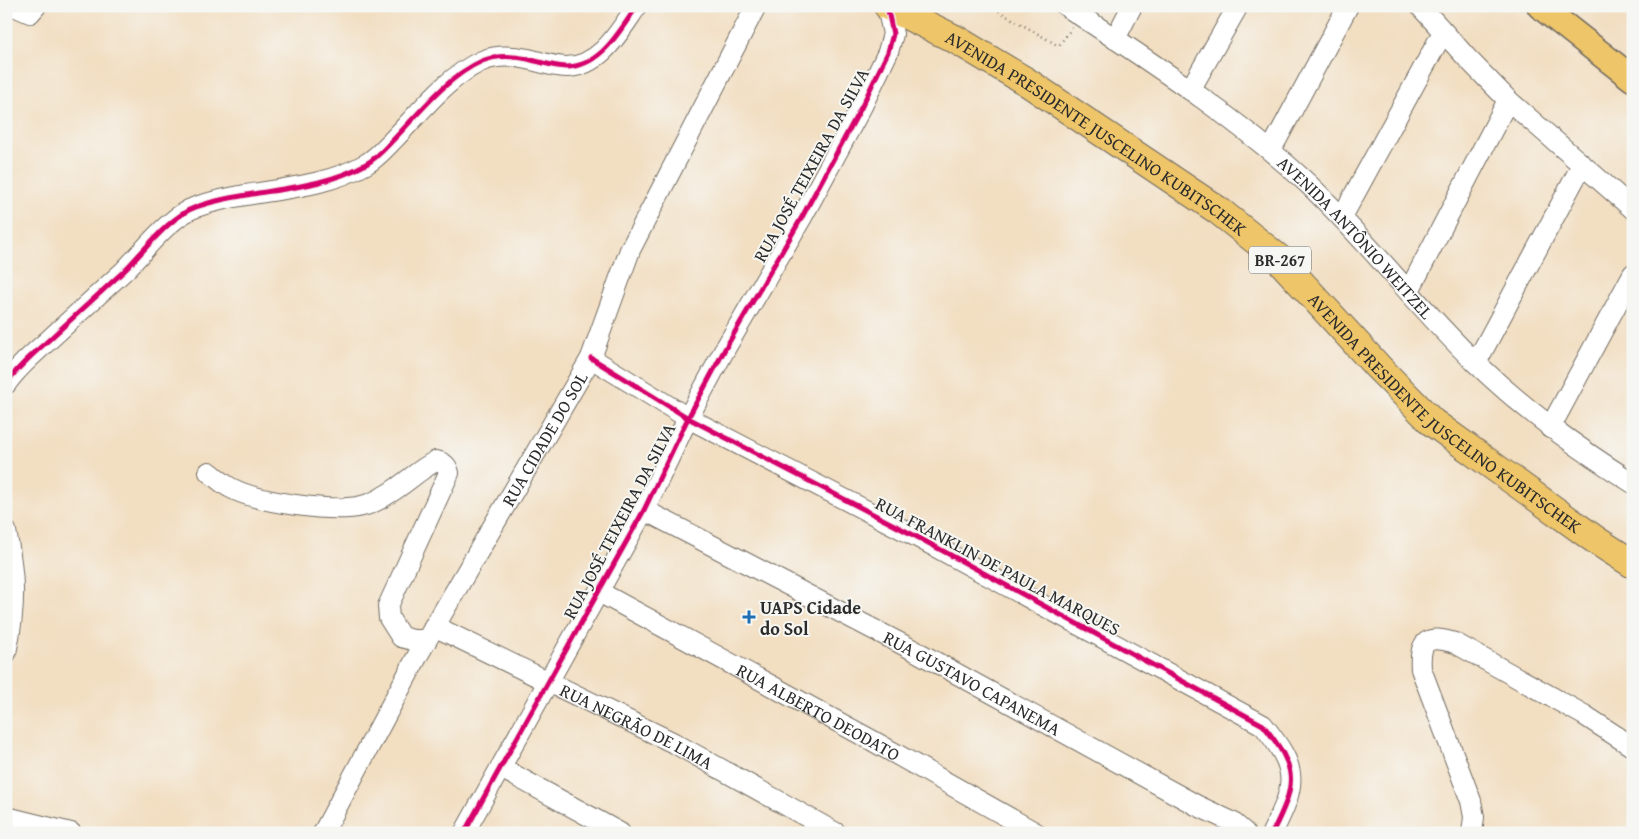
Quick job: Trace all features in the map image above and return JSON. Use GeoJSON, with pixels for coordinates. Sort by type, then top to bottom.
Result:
{"type":"FeatureCollection","features":[{"type":"Feature","properties":{"kind":"highway","name":"AVENIDA PRESIDENTE JUSCELINO KUBITSCHEK"},"geometry":{"type":"LineString","coordinates":[[888,6],[955,39],[1027,82],[1219,211],[1278,258],[1378,367],[1432,422],[1581,530],[1633,564]]}},
{"type":"Feature","properties":{"kind":"highway","name":"AVENIDA PRESIDENTE JUSCELINO KUBITSCHEK"},"geometry":{"type":"LineString","coordinates":[[927,6],[1071,91],[1172,160],[1250,218],[1284,245],[1455,420],[1514,469],[1633,548]]}},
{"type":"Feature","properties":{"kind":"main road"},"geometry":{"type":"LineString","coordinates":[[1540,6],[1633,80]]}},
{"type":"Feature","properties":{"kind":"street"},"geometry":{"type":"LineString","coordinates":[[14,6],[30,13],[36,6]]}},
{"type":"Feature","properties":{"kind":"street"},"geometry":{"type":"LineString","coordinates":[[6,384],[12,374],[124,270],[163,231],[194,207],[293,187],[349,172],[368,163],[440,92],[476,64],[485,60],[506,57],[517,57],[566,67],[590,61],[614,39],[638,6]]}},
{"type":"Feature","properties":{"kind":"street","name":"RUA CIDADE DO SOL"},"geometry":{"type":"LineString","coordinates":[[323,833],[430,633],[591,358],[630,250],[756,6]]}},
{"type":"Feature","properties":{"kind":"street","name":"RUA JOSÉ TEIXEIRA DA SILVA"},"geometry":{"type":"LineString","coordinates":[[464,833],[644,510],[688,418],[725,349],[833,160],[888,52],[893,34],[888,6]]}},
{"type":"Feature","properties":{"kind":"street"},"geometry":{"type":"LineString","coordinates":[[1115,39],[1132,6]]}},
{"type":"Feature","properties":{"kind":"street"},"geometry":{"type":"LineString","coordinates":[[1190,90],[1238,6]]}},
{"type":"Feature","properties":{"kind":"street"},"geometry":{"type":"LineString","coordinates":[[1271,150],[1348,6]]}},
{"type":"Feature","properties":{"kind":"street"},"geometry":{"type":"LineString","coordinates":[[1420,6],[1508,100],[1633,208]]}},
{"type":"Feature","properties":{"kind":"street","name":"AVENIDA ANTÔNIO WEITZEL"},"geometry":{"type":"LineString","coordinates":[[1072,11],[1190,90],[1271,150],[1342,216],[1372,253],[1476,363],[1550,428],[1632,482]]}},
{"type":"Feature","properties":{"kind":"street"},"geometry":{"type":"LineString","coordinates":[[1342,216],[1443,32]]}},
{"type":"Feature","properties":{"kind":"street"},"geometry":{"type":"LineString","coordinates":[[1409,290],[1508,100]]}},
{"type":"Feature","properties":{"kind":"street"},"geometry":{"type":"LineString","coordinates":[[1476,363],[1582,165]]}},
{"type":"Feature","properties":{"kind":"street"},"geometry":{"type":"LineString","coordinates":[[1550,428],[1633,274]]}},
{"type":"Feature","properties":{"kind":"street","name":"RUA FRANKLIN DE PAULA MARQUES"},"geometry":{"type":"LineString","coordinates":[[591,358],[688,418],[921,539],[1263,726],[1283,750],[1290,769],[1290,793],[1272,833]]}},
{"type":"Feature","properties":{"kind":"street","name":"RUA NEGRÃO DE LIMA"},"geometry":{"type":"LineString","coordinates":[[209,472],[231,488],[252,496],[306,506],[343,508],[362,506],[380,498],[424,467],[436,461],[442,462],[448,467],[449,473],[388,606],[389,618],[402,637],[413,640],[430,633],[549,681],[674,743],[836,833]]}},
{"type":"Feature","properties":{"kind":"street","name":"RUA GUSTAVO CAPANEMA"},"geometry":{"type":"LineString","coordinates":[[644,510],[919,653],[1224,826],[1245,833]]}},
{"type":"Feature","properties":{"kind":"street"},"geometry":{"type":"LineString","coordinates":[[6,531],[13,568],[14,610],[6,653]]}},
{"type":"Feature","properties":{"kind":"street","name":"RUA ALBERTO DEODATO"},"geometry":{"type":"LineString","coordinates":[[599,592],[873,741],[1036,833]]}},
{"type":"Feature","properties":{"kind":"street"},"geometry":{"type":"LineString","coordinates":[[1472,833],[1474,817],[1471,800],[1421,669],[1421,651],[1424,644],[1430,640],[1437,638],[1455,643],[1584,715],[1633,746]]}},
{"type":"Feature","properties":{"kind":"street"},"geometry":{"type":"LineString","coordinates":[[501,768],[620,833]]}},
{"type":"Feature","properties":{"kind":"street"},"geometry":{"type":"LineString","coordinates":[[6,817],[71,833]]}},
{"type":"Feature","properties":{"kind":"path"},"geometry":{"type":"LineString","coordinates":[[990,6],[1057,45],[1062,41],[1072,11]]}},
{"type":"Feature","properties":{"kind":"cycle path"},"geometry":{"type":"LineString","coordinates":[[6,384],[28,359],[124,271],[167,226],[186,212],[217,201],[326,180],[366,164],[378,156],[446,85],[482,61],[505,57],[523,58],[561,67],[578,65],[589,61],[608,46],[637,6]]}},
{"type":"Feature","properties":{"kind":"cycle path"},"geometry":{"type":"LineString","coordinates":[[464,833],[644,510],[688,418],[725,349],[802,217],[862,106],[888,52],[893,34],[887,6]]}},
{"type":"Feature","properties":{"kind":"cycle path"},"geometry":{"type":"LineString","coordinates":[[591,358],[688,418],[921,539],[1263,725],[1283,754],[1290,777],[1290,789],[1272,833]]}},
{"type":"Feature","properties":{"kind":"place","name":"UAPS Cidade do Sol"},"geometry":{"type":"Point","coordinates":[749,617]}}]}
